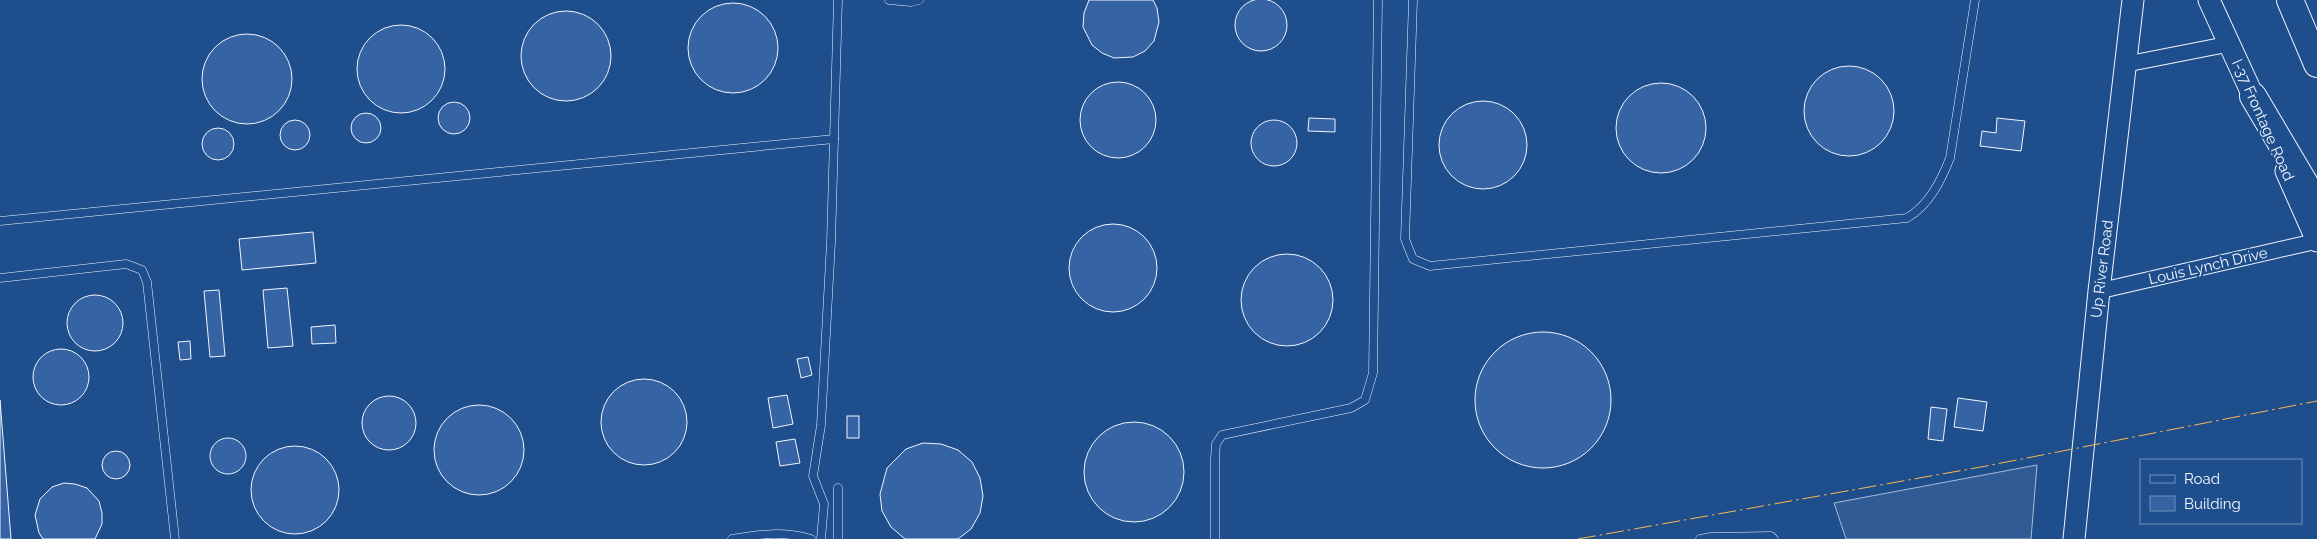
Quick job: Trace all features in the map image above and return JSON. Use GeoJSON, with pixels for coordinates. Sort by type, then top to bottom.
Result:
{"type":"FeatureCollection","features":[{"type":"Feature","properties":{"kind":"highway"},"geometry":{"type":"LineString","coordinates":[[2290,0],[2317,64]]}},
{"type":"Feature","properties":{"kind":"highway"},"geometry":{"type":"LineString","coordinates":[[2253,96],[2317,204]]}},
{"type":"Feature","properties":{"kind":"street","name":"Up River Road"},"geometry":{"type":"LineString","coordinates":[[2074,539],[2098,291],[2127,64],[2133,0]]}},
{"type":"Feature","properties":{"kind":"street","name":"I-37 Frontage Road"},"geometry":{"type":"LineString","coordinates":[[2209,0],[2317,241]]}},
{"type":"Feature","properties":{"kind":"street"},"geometry":{"type":"LineString","coordinates":[[2127,64],[2229,44]]}},
{"type":"Feature","properties":{"kind":"street","name":"Louis Lynch Drive"},"geometry":{"type":"LineString","coordinates":[[2098,291],[2317,241]]}},
{"type":"Feature","properties":{"kind":"lane"},"geometry":{"type":"LineString","coordinates":[[821,539],[824,504],[813,476],[821,425],[834,139],[838,0]]}},
{"type":"Feature","properties":{"kind":"lane"},"geometry":{"type":"LineString","coordinates":[[889,0],[911,2],[919,0]]}},
{"type":"Feature","properties":{"kind":"lane"},"geometry":{"type":"LineString","coordinates":[[1215,539],[1215,458],[1216,444],[1222,434],[1350,408],[1365,400],[1373,373],[1378,0]]}},
{"type":"Feature","properties":{"kind":"lane"},"geometry":{"type":"LineString","coordinates":[[1413,0],[1405,239],[1413,259],[1430,266],[1907,218],[1919,211],[1942,178],[1950,158],[1975,0]]}},
{"type":"Feature","properties":{"kind":"lane"},"geometry":{"type":"LineString","coordinates":[[0,222],[834,139]]}},
{"type":"Feature","properties":{"kind":"lane"},"geometry":{"type":"LineString","coordinates":[[0,278],[126,264],[142,270],[147,282],[175,539]]}},
{"type":"Feature","properties":{"kind":"lane"},"geometry":{"type":"LineString","coordinates":[[838,488],[838,539]]}},
{"type":"Feature","properties":{"kind":"lane"},"geometry":{"type":"LineString","coordinates":[[732,539],[762,534],[792,534],[811,539]]}},
{"type":"Feature","properties":{"kind":"lane"},"geometry":{"type":"LineString","coordinates":[[1700,539],[1711,536],[1771,536],[1774,539]]}},
{"type":"Feature","properties":{"kind":"shaded area"},"geometry":{"type":"Polygon","coordinates":[[[2037,465],[2031,539],[1846,539],[1834,503],[2037,465]]]}},
{"type":"Feature","properties":{"kind":"building"},"geometry":{"type":"Polygon","coordinates":[[[1256,-1],[1266,-1],[1280,6],[1287,20],[1287,30],[1280,44],[1266,51],[1256,51],[1246,47],[1239,40],[1235,30],[1235,20],[1239,10],[1246,3],[1256,-1]]]}},
{"type":"Feature","properties":{"kind":"building"},"geometry":{"type":"Polygon","coordinates":[[[1089,0],[1153,0],[1157,8],[1159,22],[1154,41],[1145,51],[1133,57],[1114,58],[1102,53],[1092,45],[1083,27],[1084,13],[1089,0]]]}},
{"type":"Feature","properties":{"kind":"building"},"geometry":{"type":"Polygon","coordinates":[[[733,3],[750,7],[765,16],[774,31],[778,48],[774,65],[765,80],[750,89],[733,93],[716,89],[701,80],[692,65],[688,48],[692,31],[701,16],[716,7],[733,3]]]}},
{"type":"Feature","properties":{"kind":"building"},"geometry":{"type":"Polygon","coordinates":[[[566,11],[583,15],[598,24],[607,39],[611,56],[607,73],[598,88],[583,97],[566,101],[549,97],[534,88],[525,73],[521,56],[525,39],[534,24],[549,15],[566,11]]]}},
{"type":"Feature","properties":{"kind":"building"},"geometry":{"type":"Polygon","coordinates":[[[401,25],[418,29],[432,38],[441,52],[445,69],[441,86],[432,100],[418,109],[401,113],[384,109],[370,100],[361,86],[357,69],[361,52],[370,38],[384,29],[401,25]]]}},
{"type":"Feature","properties":{"kind":"building"},"geometry":{"type":"Polygon","coordinates":[[[247,34],[256,35],[272,42],[284,54],[291,70],[291,88],[284,104],[272,116],[256,123],[247,124],[238,123],[222,116],[210,104],[203,88],[202,79],[203,70],[210,54],[222,42],[238,35],[247,34]]]}},
{"type":"Feature","properties":{"kind":"building"},"geometry":{"type":"Polygon","coordinates":[[[1849,66],[1866,70],[1881,79],[1890,94],[1894,111],[1890,128],[1881,143],[1866,152],[1849,156],[1832,152],[1817,143],[1808,128],[1804,111],[1808,94],[1817,79],[1832,70],[1849,66]]]}},
{"type":"Feature","properties":{"kind":"building"},"geometry":{"type":"Polygon","coordinates":[[[1118,82],[1133,85],[1145,93],[1153,105],[1156,120],[1153,135],[1145,147],[1133,155],[1118,158],[1103,155],[1091,147],[1083,135],[1080,120],[1083,105],[1091,93],[1103,85],[1118,82]]]}},
{"type":"Feature","properties":{"kind":"building"},"geometry":{"type":"Polygon","coordinates":[[[1661,83],[1678,86],[1693,96],[1703,111],[1706,128],[1703,145],[1693,160],[1678,170],[1661,173],[1644,170],[1629,160],[1619,145],[1616,128],[1619,111],[1629,96],[1644,86],[1661,83]]]}},
{"type":"Feature","properties":{"kind":"building"},"geometry":{"type":"Polygon","coordinates":[[[1483,101],[1500,104],[1508,108],[1520,120],[1524,128],[1527,145],[1524,162],[1520,170],[1508,182],[1500,186],[1483,189],[1466,186],[1458,182],[1446,170],[1442,162],[1439,145],[1442,128],[1446,120],[1458,108],[1466,104],[1483,101]]]}},
{"type":"Feature","properties":{"kind":"building"},"geometry":{"type":"Polygon","coordinates":[[[454,102],[460,103],[465,107],[469,112],[469,124],[465,129],[460,133],[454,134],[448,133],[443,129],[439,124],[438,118],[439,112],[443,107],[448,103],[454,102]]]}},
{"type":"Feature","properties":{"kind":"building"},"geometry":{"type":"Polygon","coordinates":[[[366,113],[377,117],[381,128],[377,139],[366,143],[355,139],[351,128],[355,117],[366,113]]]}},
{"type":"Feature","properties":{"kind":"building"},"geometry":{"type":"Polygon","coordinates":[[[1309,118],[1335,119],[1335,132],[1308,131],[1309,118]]]}},
{"type":"Feature","properties":{"kind":"building"},"geometry":{"type":"Polygon","coordinates":[[[1997,118],[2025,121],[2021,151],[1980,146],[1982,131],[1996,133],[1997,118]]]}},
{"type":"Feature","properties":{"kind":"building"},"geometry":{"type":"Polygon","coordinates":[[[295,120],[306,124],[310,135],[306,146],[295,150],[284,146],[280,135],[284,124],[295,120]]]}},
{"type":"Feature","properties":{"kind":"building"},"geometry":{"type":"Polygon","coordinates":[[[1269,120],[1279,120],[1291,126],[1296,134],[1296,152],[1291,160],[1283,165],[1269,166],[1261,163],[1254,156],[1251,148],[1251,138],[1254,130],[1261,123],[1269,120]]]}},
{"type":"Feature","properties":{"kind":"building"},"geometry":{"type":"Polygon","coordinates":[[[218,128],[230,132],[234,144],[230,156],[218,160],[206,156],[202,144],[206,132],[218,128]]]}},
{"type":"Feature","properties":{"kind":"building"},"geometry":{"type":"Polygon","coordinates":[[[1113,224],[1130,227],[1138,231],[1150,243],[1154,251],[1157,268],[1154,285],[1150,293],[1138,305],[1130,309],[1113,312],[1096,309],[1088,305],[1076,293],[1072,285],[1069,268],[1072,251],[1076,243],[1088,231],[1096,227],[1113,224]]]}},
{"type":"Feature","properties":{"kind":"building"},"geometry":{"type":"Polygon","coordinates":[[[313,232],[316,263],[242,270],[239,239],[313,232]]]}},
{"type":"Feature","properties":{"kind":"building"},"geometry":{"type":"Polygon","coordinates":[[[1287,254],[1305,257],[1320,267],[1330,282],[1333,300],[1330,318],[1320,333],[1305,343],[1287,346],[1269,343],[1254,333],[1244,318],[1241,300],[1244,282],[1254,267],[1269,257],[1287,254]]]}},
{"type":"Feature","properties":{"kind":"building"},"geometry":{"type":"Polygon","coordinates":[[[287,288],[293,346],[268,348],[263,290],[287,288]]]}},
{"type":"Feature","properties":{"kind":"building"},"geometry":{"type":"Polygon","coordinates":[[[219,290],[225,356],[210,357],[204,291],[219,290]]]}},
{"type":"Feature","properties":{"kind":"building"},"geometry":{"type":"Polygon","coordinates":[[[89,295],[101,295],[115,303],[123,317],[121,334],[115,343],[101,351],[89,351],[79,346],[72,339],[67,329],[67,317],[72,307],[79,300],[89,295]]]}},
{"type":"Feature","properties":{"kind":"building"},"geometry":{"type":"Polygon","coordinates":[[[335,325],[336,343],[312,344],[311,327],[335,325]]]}},
{"type":"Feature","properties":{"kind":"building"},"geometry":{"type":"Polygon","coordinates":[[[1543,332],[1569,337],[1581,343],[1591,352],[1600,362],[1606,374],[1611,400],[1606,426],[1600,438],[1591,448],[1581,457],[1569,463],[1543,468],[1517,463],[1505,457],[1495,448],[1486,438],[1480,426],[1475,400],[1480,374],[1486,362],[1495,352],[1505,343],[1517,337],[1543,332]]]}},
{"type":"Feature","properties":{"kind":"building"},"geometry":{"type":"Polygon","coordinates":[[[190,341],[191,359],[180,360],[178,342],[190,341]]]}},
{"type":"Feature","properties":{"kind":"building"},"geometry":{"type":"Polygon","coordinates":[[[55,349],[67,349],[81,357],[89,371],[87,388],[81,397],[67,405],[55,405],[45,400],[38,393],[33,383],[33,371],[38,361],[45,354],[55,349]]]}},
{"type":"Feature","properties":{"kind":"building"},"geometry":{"type":"Polygon","coordinates":[[[808,357],[812,375],[801,378],[797,359],[808,357]]]}},
{"type":"Feature","properties":{"kind":"building"},"geometry":{"type":"Polygon","coordinates":[[[644,379],[660,382],[668,386],[680,398],[684,406],[687,422],[684,438],[680,446],[668,458],[660,462],[644,465],[628,462],[620,458],[608,446],[604,438],[601,422],[604,406],[608,398],[620,386],[628,382],[644,379]]]}},
{"type":"Feature","properties":{"kind":"building"},"geometry":{"type":"Polygon","coordinates":[[[787,395],[793,424],[773,428],[768,398],[787,395]]]}},
{"type":"Feature","properties":{"kind":"building"},"geometry":{"type":"Polygon","coordinates":[[[389,396],[399,398],[408,404],[414,413],[416,423],[414,433],[408,442],[399,448],[389,450],[379,448],[370,442],[364,433],[362,423],[364,413],[370,404],[379,398],[389,396]]]}},
{"type":"Feature","properties":{"kind":"building"},"geometry":{"type":"Polygon","coordinates":[[[1958,398],[1987,402],[1983,431],[1954,427],[1958,398]]]}},
{"type":"Feature","properties":{"kind":"building"},"geometry":{"type":"Polygon","coordinates":[[[0,400],[11,539],[0,539],[0,400]]]}},
{"type":"Feature","properties":{"kind":"building"},"geometry":{"type":"Polygon","coordinates":[[[479,405],[496,408],[511,418],[521,433],[524,450],[521,467],[511,482],[496,492],[479,495],[462,492],[447,482],[437,467],[434,450],[437,433],[447,418],[462,408],[479,405]]]}},
{"type":"Feature","properties":{"kind":"building"},"geometry":{"type":"Polygon","coordinates":[[[1931,407],[1947,409],[1943,441],[1928,439],[1931,407]]]}},
{"type":"Feature","properties":{"kind":"building"},"geometry":{"type":"Polygon","coordinates":[[[847,416],[859,416],[859,438],[847,438],[847,416]]]}},
{"type":"Feature","properties":{"kind":"building"},"geometry":{"type":"Polygon","coordinates":[[[1134,422],[1153,425],[1170,436],[1181,453],[1184,472],[1181,491],[1170,508],[1153,519],[1134,522],[1115,519],[1098,508],[1087,491],[1084,472],[1087,453],[1098,436],[1115,425],[1134,422]]]}},
{"type":"Feature","properties":{"kind":"building"},"geometry":{"type":"Polygon","coordinates":[[[228,438],[235,439],[241,443],[245,449],[245,463],[241,469],[235,473],[228,474],[221,473],[215,469],[211,463],[210,456],[211,449],[215,443],[221,439],[228,438]]]}},
{"type":"Feature","properties":{"kind":"building"},"geometry":{"type":"Polygon","coordinates":[[[795,439],[800,463],[780,466],[776,442],[795,439]]]}},
{"type":"Feature","properties":{"kind":"building"},"geometry":{"type":"Polygon","coordinates":[[[923,443],[941,444],[958,450],[972,462],[980,478],[983,496],[980,513],[971,529],[958,539],[905,539],[891,527],[882,511],[880,494],[887,468],[906,449],[923,443]]]}},
{"type":"Feature","properties":{"kind":"building"},"geometry":{"type":"Polygon","coordinates":[[[295,446],[312,450],[326,459],[335,473],[339,490],[335,507],[326,521],[312,530],[295,534],[278,530],[264,521],[255,507],[251,490],[255,473],[264,459],[278,450],[295,446]]]}},
{"type":"Feature","properties":{"kind":"building"},"geometry":{"type":"Polygon","coordinates":[[[116,451],[126,455],[130,465],[126,475],[116,479],[106,475],[102,465],[106,455],[116,451]]]}},
{"type":"Feature","properties":{"kind":"building"},"geometry":{"type":"Polygon","coordinates":[[[64,483],[87,488],[99,501],[102,524],[95,539],[43,539],[39,533],[35,515],[40,499],[52,487],[64,483]]]}},
{"type":"Feature","properties":{"kind":"power"},"geometry":{"type":"LineString","coordinates":[[1578,539],[1981,467],[2317,401]]}}]}
